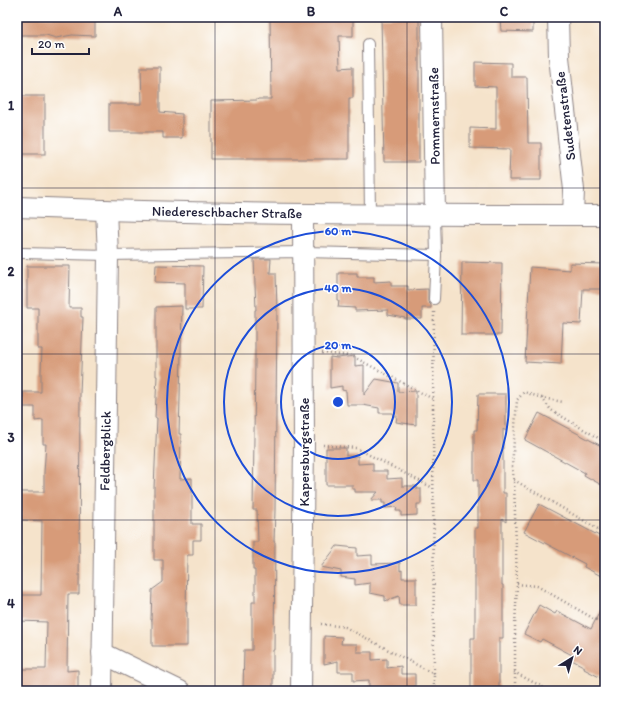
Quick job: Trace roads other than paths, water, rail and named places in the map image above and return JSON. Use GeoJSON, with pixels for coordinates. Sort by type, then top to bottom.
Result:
{"type":"FeatureCollection","features":[{"type":"Feature","properties":{"kind":"street","name":"Pommernstraße"},"geometry":{"type":"LineString","coordinates":[[432,17],[435,215]]}},
{"type":"Feature","properties":{"kind":"street","name":"Sudetenstraße"},"geometry":{"type":"LineString","coordinates":[[558,17],[559,57],[574,190],[573,215]]}},
{"type":"Feature","properties":{"kind":"street","name":"Niedereschbacher Straße"},"geometry":{"type":"LineString","coordinates":[[17,207],[303,214],[605,215]]}},
{"type":"Feature","properties":{"kind":"street","name":"Feldbergblick"},"geometry":{"type":"LineString","coordinates":[[102,691],[108,255],[106,210]]}},
{"type":"Feature","properties":{"kind":"street","name":"Kapersburgstraße"},"geometry":{"type":"LineString","coordinates":[[301,691],[304,443],[303,214]]}},
{"type":"Feature","properties":{"kind":"street"},"geometry":{"type":"LineString","coordinates":[[102,653],[180,691]]}},
{"type":"Feature","properties":{"kind":"lane"},"geometry":{"type":"LineString","coordinates":[[368,44],[370,214]]}},
{"type":"Feature","properties":{"kind":"lane"},"geometry":{"type":"LineString","coordinates":[[434,299],[436,255],[435,215]]}},
{"type":"Feature","properties":{"kind":"lane"},"geometry":{"type":"LineString","coordinates":[[22,253],[108,255],[304,252],[436,255]]}}]}
